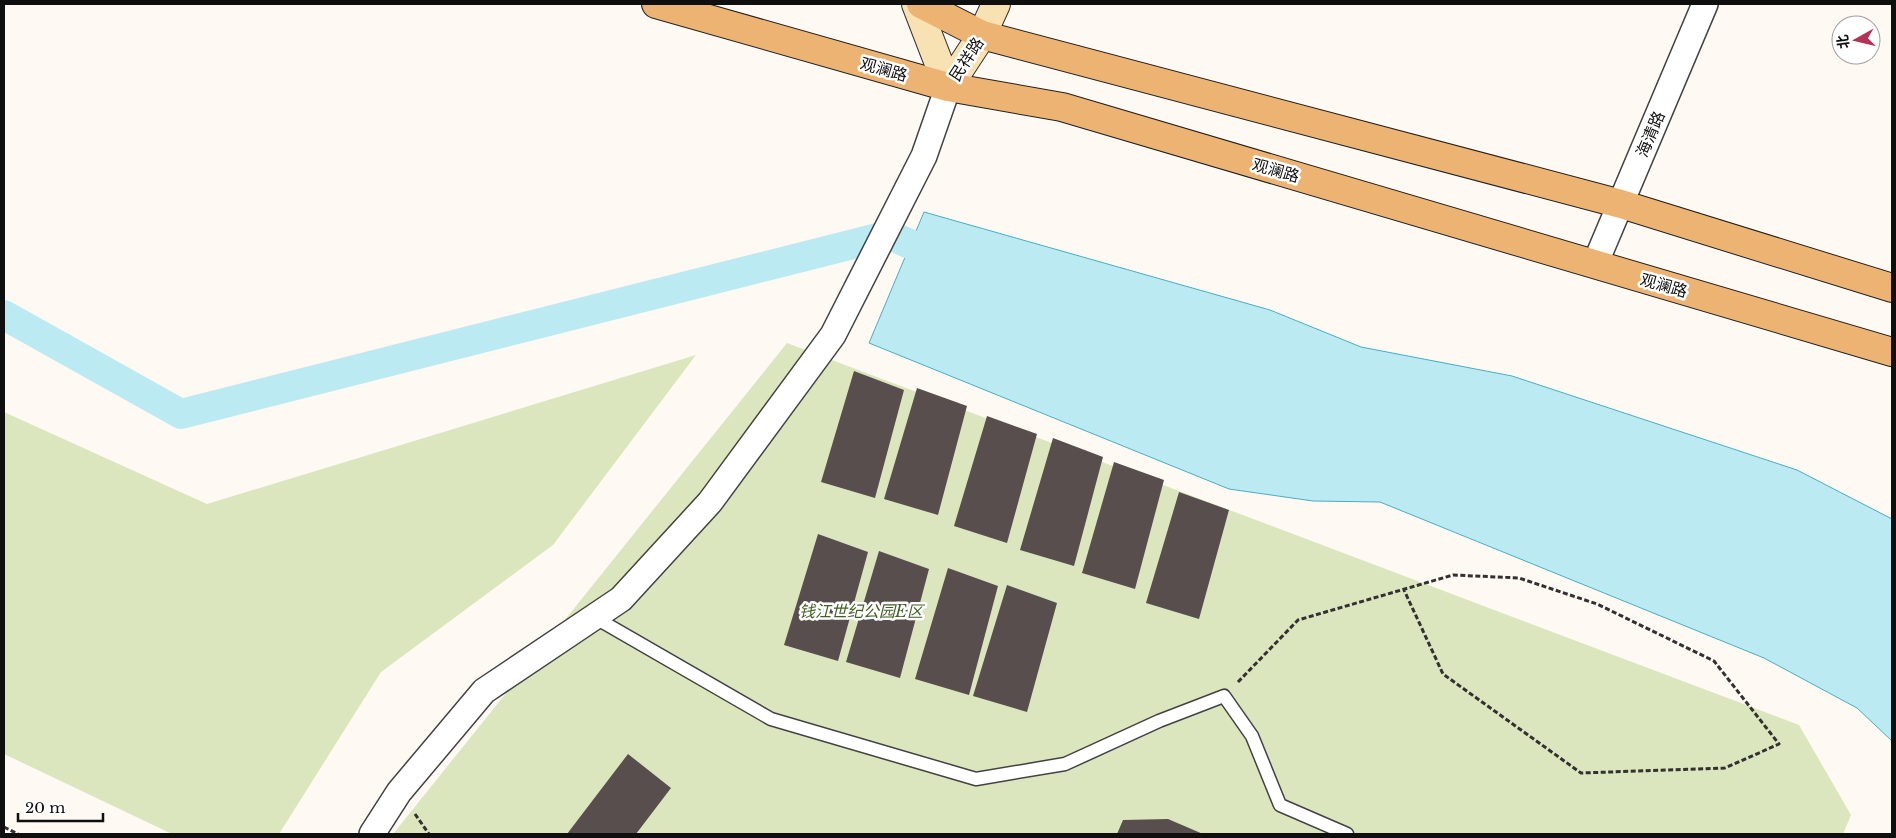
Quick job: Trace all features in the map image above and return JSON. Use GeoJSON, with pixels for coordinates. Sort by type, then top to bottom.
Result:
{"type":"FeatureCollection","features":[{"type":"Feature","properties":{"kind":"main road","name":"观澜路"},"geometry":{"type":"LineString","coordinates":[[656,4],[948,87],[1062,107],[1892,352]]}},
{"type":"Feature","properties":{"kind":"main road","name":"民祥路"},"geometry":{"type":"LineString","coordinates":[[916,4],[948,87]]}},
{"type":"Feature","properties":{"kind":"main road"},"geometry":{"type":"LineString","coordinates":[[920,4],[982,35],[1621,204],[1892,288]]}},
{"type":"Feature","properties":{"kind":"main road","name":"民祥路"},"geometry":{"type":"LineString","coordinates":[[948,87],[982,35],[996,4]]}},
{"type":"Feature","properties":{"kind":"street","name":"海清路"},"geometry":{"type":"LineString","coordinates":[[1595,264],[1705,4]]}},
{"type":"Feature","properties":{"kind":"street"},"geometry":{"type":"LineString","coordinates":[[372,834],[399,792],[484,691],[621,600],[710,502],[833,335],[924,156],[948,87]]}},
{"type":"Feature","properties":{"kind":"lane"},"geometry":{"type":"LineString","coordinates":[[594,617],[771,719],[976,779],[1065,764],[1159,721],[1224,696],[1252,736],[1280,805],[1326,830],[1347,834]]}},
{"type":"Feature","properties":{"kind":"path"},"geometry":{"type":"LineString","coordinates":[[1224,696],[1298,620],[1453,576],[1519,578],[1598,604],[1714,661],[1779,744],[1725,768],[1582,773],[1442,674],[1404,590]]}},
{"type":"Feature","properties":{"kind":"path"},"geometry":{"type":"LineString","coordinates":[[4,827],[18,834]]}},
{"type":"Feature","properties":{"kind":"green space","name":"钱江世纪公园E区"},"geometry":{"type":"Polygon","coordinates":[[[787,343],[1799,725],[1851,815],[1843,834],[393,834],[787,343]]]}},
{"type":"Feature","properties":{"kind":"green space"},"geometry":{"type":"Polygon","coordinates":[[[696,355],[553,545],[381,672],[279,834],[172,834],[4,754],[4,412],[207,504],[696,355]]]}},
{"type":"Feature","properties":{"kind":"water"},"geometry":{"type":"Polygon","coordinates":[[[924,212],[1270,310],[1361,347],[1512,376],[1797,470],[1892,519],[1892,741],[1857,708],[1764,658],[1380,502],[1313,501],[1229,489],[869,343],[924,212]]]}},
{"type":"Feature","properties":{"kind":"building"},"geometry":{"type":"Polygon","coordinates":[[[854,371],[904,390],[875,498],[821,482],[854,371]]]}},
{"type":"Feature","properties":{"kind":"building"},"geometry":{"type":"Polygon","coordinates":[[[917,388],[967,406],[938,515],[884,499],[917,388]]]}},
{"type":"Feature","properties":{"kind":"building"},"geometry":{"type":"Polygon","coordinates":[[[987,416],[1037,434],[1007,543],[954,526],[987,416]]]}},
{"type":"Feature","properties":{"kind":"building"},"geometry":{"type":"Polygon","coordinates":[[[1053,438],[1103,457],[1074,566],[1020,550],[1053,438]]]}},
{"type":"Feature","properties":{"kind":"building"},"geometry":{"type":"Polygon","coordinates":[[[1114,462],[1164,480],[1135,589],[1082,573],[1114,462]]]}},
{"type":"Feature","properties":{"kind":"building"},"geometry":{"type":"Polygon","coordinates":[[[1179,492],[1229,510],[1199,619],[1146,603],[1179,492]]]}},
{"type":"Feature","properties":{"kind":"building"},"geometry":{"type":"Polygon","coordinates":[[[818,534],[868,552],[838,661],[784,645],[818,534]]]}},
{"type":"Feature","properties":{"kind":"building"},"geometry":{"type":"Polygon","coordinates":[[[879,551],[929,569],[900,678],[846,662],[879,551]]]}},
{"type":"Feature","properties":{"kind":"building"},"geometry":{"type":"Polygon","coordinates":[[[948,568],[998,586],[969,695],[915,679],[948,568]]]}},
{"type":"Feature","properties":{"kind":"building"},"geometry":{"type":"Polygon","coordinates":[[[1007,585],[1057,603],[1027,712],[973,696],[1007,585]]]}},
{"type":"Feature","properties":{"kind":"building"},"geometry":{"type":"Polygon","coordinates":[[[628,754],[671,788],[636,834],[567,834],[628,754]]]}},
{"type":"Feature","properties":{"kind":"building"},"geometry":{"type":"Polygon","coordinates":[[[1168,819],[1203,834],[1117,834],[1123,820],[1168,819]]]}},
{"type":"Feature","properties":{"kind":"waterway"},"geometry":{"type":"LineString","coordinates":[[4,315],[181,414],[889,235],[947,260]]}}]}
